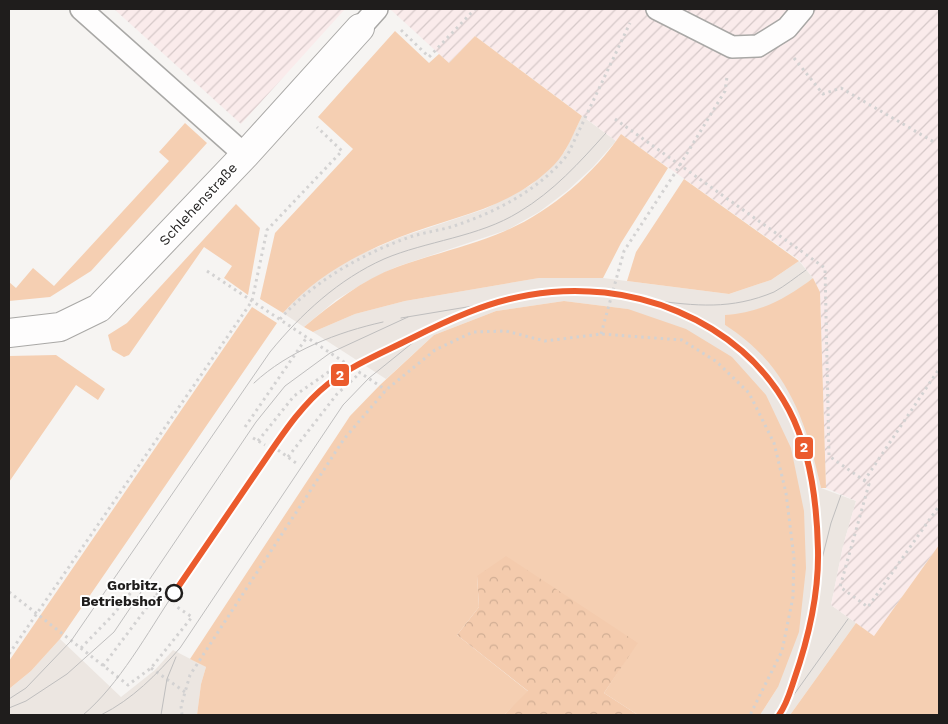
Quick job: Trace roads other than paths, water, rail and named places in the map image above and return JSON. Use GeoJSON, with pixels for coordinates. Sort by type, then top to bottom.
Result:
{"type":"FeatureCollection","features":[{"type":"Feature","properties":{"kind":"street","name":"Schlehenstraße"},"geometry":{"type":"LineString","coordinates":[[9,333],[60,327],[99,308],[245,155],[368,19]]}},
{"type":"Feature","properties":{"kind":"lane"},"geometry":{"type":"LineString","coordinates":[[81,9],[245,155]]}},
{"type":"Feature","properties":{"kind":"lane"},"geometry":{"type":"LineString","coordinates":[[657,9],[732,47],[758,46],[787,28],[803,9]]}},
{"type":"Feature","properties":{"kind":"tram line"},"geometry":{"type":"LineString","coordinates":[[9,699],[26,688],[71,641],[270,352],[308,311],[336,287],[367,267],[384,259],[470,233],[519,212],[555,186],[606,133]]}},
{"type":"Feature","properties":{"kind":"tram line"},"geometry":{"type":"LineString","coordinates":[[651,300],[698,305],[743,302],[774,292],[806,270]]}},
{"type":"Feature","properties":{"kind":"tram line"},"geometry":{"type":"LineString","coordinates":[[401,318],[497,302]]}},
{"type":"Feature","properties":{"kind":"tram line"},"geometry":{"type":"LineString","coordinates":[[9,708],[26,701],[67,674],[114,632],[256,422],[285,386],[330,353],[408,317]]}},
{"type":"Feature","properties":{"kind":"tram line"},"geometry":{"type":"LineString","coordinates":[[254,383],[282,361],[314,344],[349,331],[383,322]]}},
{"type":"Feature","properties":{"kind":"tram line"},"geometry":{"type":"LineString","coordinates":[[101,715],[113,709],[144,686],[180,648],[343,405],[369,378],[426,332]]}},
{"type":"Feature","properties":{"kind":"tram line"},"geometry":{"type":"LineString","coordinates":[[819,571],[831,523],[841,495]]}},
{"type":"Feature","properties":{"kind":"tram line"},"geometry":{"type":"LineString","coordinates":[[83,715],[109,689],[121,673],[174,593]]}},
{"type":"Feature","properties":{"kind":"tram line"},"geometry":{"type":"LineString","coordinates":[[783,710],[848,619]]}},
{"type":"Feature","properties":{"kind":"tram line"},"geometry":{"type":"LineString","coordinates":[[161,715],[167,679],[176,657]]}},
{"type":"Feature","properties":{"kind":"place","name":"Gorbitz, Betriebshof"},"geometry":{"type":"Point","coordinates":[174,593]}}]}
